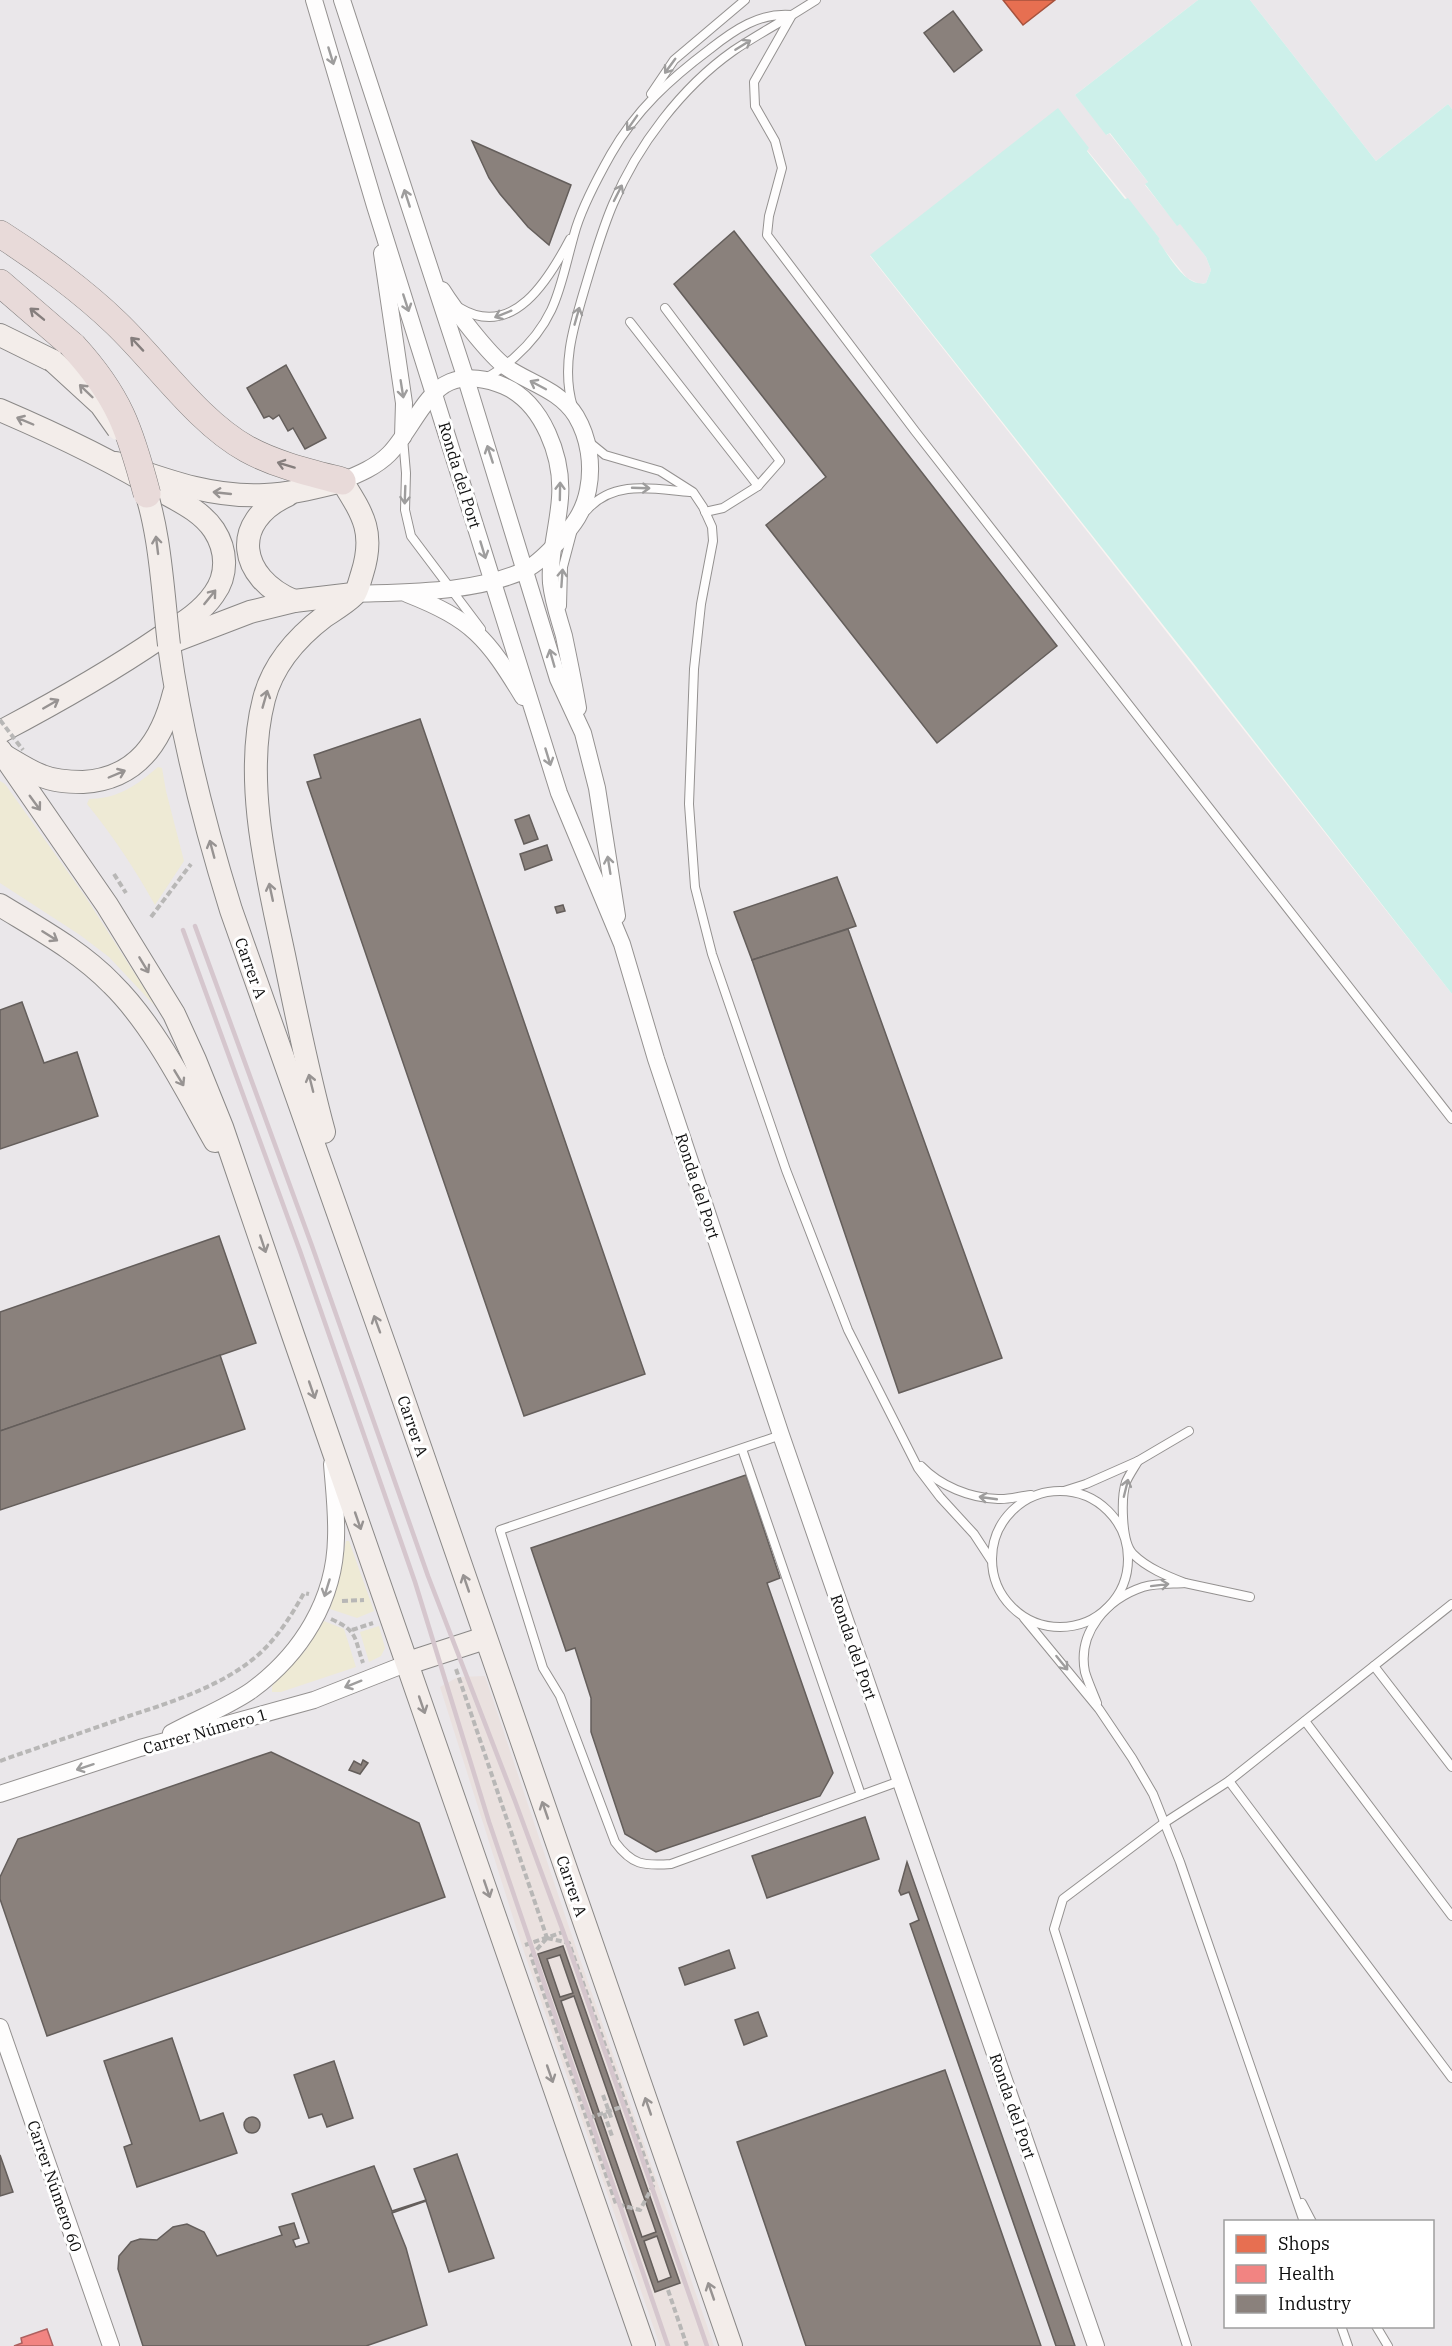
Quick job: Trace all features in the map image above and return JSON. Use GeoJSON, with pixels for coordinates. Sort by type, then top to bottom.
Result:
{"type":"FeatureCollection","features":[{"type":"Feature","properties":{"kind":"highway"},"geometry":{"type":"LineString","coordinates":[[0,234],[44,264],[115,321],[207,418],[227,435],[267,459],[342,481]]}},
{"type":"Feature","properties":{"kind":"highway"},"geometry":{"type":"LineString","coordinates":[[0,283],[53,327],[63,354],[94,369],[112,394],[135,447],[147,494]]}},
{"type":"Feature","properties":{"kind":"main road"},"geometry":{"type":"LineString","coordinates":[[0,335],[63,354]]}},
{"type":"Feature","properties":{"kind":"main road"},"geometry":{"type":"LineString","coordinates":[[0,410],[116,463],[177,484],[219,493],[264,495],[295,492],[342,481],[362,516],[369,542],[368,555],[355,594],[304,633],[279,664],[265,696],[260,718],[257,762],[259,812],[266,868],[303,1053],[362,1282]]}},
{"type":"Feature","properties":{"kind":"main road"},"geometry":{"type":"LineString","coordinates":[[7,747],[191,617],[214,594],[222,580],[225,566],[224,553],[207,521],[194,510],[116,463]]}},
{"type":"Feature","properties":{"kind":"main road"},"geometry":{"type":"LineString","coordinates":[[294,600],[277,594],[260,577],[253,568],[248,544],[249,533],[264,510],[274,502],[295,492]]}},
{"type":"Feature","properties":{"kind":"main road","name":"Carrer A"},"geometry":{"type":"LineString","coordinates":[[147,494],[154,528],[175,688],[213,852],[227,898],[731,2346]]}},
{"type":"Feature","properties":{"kind":"main road"},"geometry":{"type":"LineString","coordinates":[[131,658],[249,612],[294,600],[355,594]]}},
{"type":"Feature","properties":{"kind":"main road"},"geometry":{"type":"LineString","coordinates":[[7,747],[43,777],[86,782],[114,776],[125,771],[146,753],[167,718],[175,688]]}},
{"type":"Feature","properties":{"kind":"main road"},"geometry":{"type":"LineString","coordinates":[[7,747],[20,783],[107,905],[174,1014],[195,1060],[248,1197],[644,2346]]}},
{"type":"Feature","properties":{"kind":"main road"},"geometry":{"type":"LineString","coordinates":[[0,905],[85,960],[133,1006],[248,1197]]}},
{"type":"Feature","properties":{"kind":"main road"},"geometry":{"type":"LineString","coordinates":[[408,1663],[485,1638]]}},
{"type":"Feature","properties":{"kind":"street","name":"Ronda del Port"},"geometry":{"type":"LineString","coordinates":[[314,0],[375,206],[559,793],[622,944],[656,1059],[781,1435],[1096,2346]]}},
{"type":"Feature","properties":{"kind":"street","name":"Ronda del Port"},"geometry":{"type":"LineString","coordinates":[[342,0],[425,254],[474,379],[558,679],[583,733],[597,788],[622,944]]}},
{"type":"Feature","properties":{"kind":"street"},"geometry":{"type":"LineString","coordinates":[[375,206],[404,403],[403,437]]}},
{"type":"Feature","properties":{"kind":"street"},"geometry":{"type":"LineString","coordinates":[[355,594],[448,589],[493,581],[526,570],[552,549],[575,524],[585,502],[590,481],[589,451],[576,415],[559,397],[505,366],[443,292],[425,254]]}},
{"type":"Feature","properties":{"kind":"street"},"geometry":{"type":"LineString","coordinates":[[342,481],[377,465],[391,453],[434,394],[449,382],[474,379],[509,388],[526,402],[541,422],[552,445],[559,471],[560,498],[552,549],[553,602],[563,633],[583,733]]}},
{"type":"Feature","properties":{"kind":"street"},"geometry":{"type":"LineString","coordinates":[[401,592],[452,613],[476,631],[498,657],[537,720]]}},
{"type":"Feature","properties":{"kind":"street","name":"Carrer Número 1"},"geometry":{"type":"LineString","coordinates":[[140,1748],[251,1691],[292,1654],[308,1634],[324,1599],[333,1569],[336,1539],[332,1446]]}},
{"type":"Feature","properties":{"kind":"street","name":"Carrer Número 1"},"geometry":{"type":"LineString","coordinates":[[0,1794],[140,1748],[314,1700],[408,1663]]}},
{"type":"Feature","properties":{"kind":"street","name":"Carrer Número 60"},"geometry":{"type":"LineString","coordinates":[[0,2027],[111,2346]]}},
{"type":"Feature","properties":{"kind":"lane"},"geometry":{"type":"LineString","coordinates":[[450,301],[462,310],[483,318],[495,317],[519,306],[547,279],[577,226],[612,153],[674,60],[746,0]]}},
{"type":"Feature","properties":{"kind":"lane"},"geometry":{"type":"LineString","coordinates":[[576,415],[570,397],[568,378],[574,327],[597,247],[613,203],[627,175],[660,125],[702,78],[732,52],[816,0]]}},
{"type":"Feature","properties":{"kind":"lane"},"geometry":{"type":"LineString","coordinates":[[644,105],[689,64],[742,27],[764,16],[792,15]]}},
{"type":"Feature","properties":{"kind":"lane"},"geometry":{"type":"LineString","coordinates":[[792,15],[754,82],[755,106],[775,141],[782,168],[769,216],[767,235],[915,431],[1452,1119]]}},
{"type":"Feature","properties":{"kind":"lane"},"geometry":{"type":"LineString","coordinates":[[474,379],[494,374],[505,366],[541,329],[553,310],[560,291],[577,226]]}},
{"type":"Feature","properties":{"kind":"lane"},"geometry":{"type":"LineString","coordinates":[[665,308],[780,462],[758,486],[723,508],[705,512]]}},
{"type":"Feature","properties":{"kind":"lane"},"geometry":{"type":"LineString","coordinates":[[630,322],[758,486]]}},
{"type":"Feature","properties":{"kind":"lane"},"geometry":{"type":"LineString","coordinates":[[403,437],[407,524],[411,536],[448,589],[485,634],[498,657]]}},
{"type":"Feature","properties":{"kind":"lane"},"geometry":{"type":"LineString","coordinates":[[584,437],[605,455],[660,471],[693,492],[712,527],[713,541],[701,604],[694,669],[690,804],[695,887],[712,954],[786,1170],[848,1330],[908,1452],[940,1497],[974,1534],[991,1560]]}},
{"type":"Feature","properties":{"kind":"lane"},"geometry":{"type":"LineString","coordinates":[[563,633],[562,574],[575,524],[599,498],[629,488],[693,492]]}},
{"type":"Feature","properties":{"kind":"lane"},"geometry":{"type":"LineString","coordinates":[[908,1452],[923,1469],[954,1489],[975,1496],[999,1499],[1064,1491],[1086,1484],[1138,1461],[1189,1431]]}},
{"type":"Feature","properties":{"kind":"lane"},"geometry":{"type":"LineString","coordinates":[[781,1435],[500,1530],[543,1668],[560,1696],[615,1842],[622,1852],[635,1862],[649,1866],[671,1864],[900,1781]]}},
{"type":"Feature","properties":{"kind":"lane"},"geometry":{"type":"LineString","coordinates":[[742,1449],[861,1795]]}},
{"type":"Feature","properties":{"kind":"lane"},"geometry":{"type":"LineString","coordinates":[[1099,1708],[1085,1671],[1085,1650],[1088,1633],[1094,1622],[1121,1590],[1128,1568],[1123,1496],[1127,1481],[1138,1461]]}},
{"type":"Feature","properties":{"kind":"lane"},"geometry":{"type":"LineString","coordinates":[[1064,1491],[1086,1496],[1105,1508],[1119,1525],[1132,1553],[1159,1573],[1185,1583],[1251,1597]]}},
{"type":"Feature","properties":{"kind":"lane"},"geometry":{"type":"LineString","coordinates":[[1042,1493],[1021,1502],[1005,1518],[994,1538],[991,1560],[995,1583],[1007,1603],[1024,1618],[1099,1708],[1153,1794],[1180,1862],[1303,2220]]}},
{"type":"Feature","properties":{"kind":"lane"},"geometry":{"type":"LineString","coordinates":[[1024,1618],[1045,1626],[1068,1627],[1089,1621],[1125,1595],[1143,1588],[1159,1584],[1185,1583]]}},
{"type":"Feature","properties":{"kind":"lane"},"geometry":{"type":"LineString","coordinates":[[1187,2346],[1054,1929],[1063,1899],[1164,1823],[1229,1781],[1452,1604]]}},
{"type":"Feature","properties":{"kind":"lane"},"geometry":{"type":"LineString","coordinates":[[1374,1666],[1452,1767]]}},
{"type":"Feature","properties":{"kind":"lane"},"geometry":{"type":"LineString","coordinates":[[1305,1721],[1452,1916]]}},
{"type":"Feature","properties":{"kind":"lane"},"geometry":{"type":"LineString","coordinates":[[1229,1781],[1452,2078]]}},
{"type":"Feature","properties":{"kind":"lane"},"geometry":{"type":"LineString","coordinates":[[1288,2177],[1311,2220]]}},
{"type":"Feature","properties":{"kind":"lane"},"geometry":{"type":"LineString","coordinates":[[1342,2328],[1348,2346]]}},
{"type":"Feature","properties":{"kind":"lane"},"geometry":{"type":"LineString","coordinates":[[1377,2328],[1388,2346]]}},
{"type":"Feature","properties":{"kind":"path"},"geometry":{"type":"LineString","coordinates":[[0,720],[7,747]]}},
{"type":"Feature","properties":{"kind":"path"},"geometry":{"type":"LineString","coordinates":[[151,917],[191,864]]}},
{"type":"Feature","properties":{"kind":"path"},"geometry":{"type":"LineString","coordinates":[[0,1761],[201,1690],[238,1670],[258,1655],[287,1623],[304,1593],[314,1595]]}},
{"type":"Feature","properties":{"kind":"path"},"geometry":{"type":"LineString","coordinates":[[332,1601],[371,1600]]}},
{"type":"Feature","properties":{"kind":"path"},"geometry":{"type":"LineString","coordinates":[[325,1616],[352,1630],[364,1665]]}},
{"type":"Feature","properties":{"kind":"path"},"geometry":{"type":"LineString","coordinates":[[352,1630],[377,1621]]}},
{"type":"Feature","properties":{"kind":"path"},"geometry":{"type":"LineString","coordinates":[[456,1669],[547,1938]]}},
{"type":"Feature","properties":{"kind":"path"},"geometry":{"type":"LineString","coordinates":[[522,1946],[570,1930]]}},
{"type":"Feature","properties":{"kind":"path"},"geometry":{"type":"LineString","coordinates":[[603,2095],[612,2136]]}},
{"type":"Feature","properties":{"kind":"path"},"geometry":{"type":"LineString","coordinates":[[589,2118],[624,2106]]}},
{"type":"Feature","properties":{"kind":"path"},"geometry":{"type":"LineString","coordinates":[[606,2113],[612,2120]]}},
{"type":"Feature","properties":{"kind":"path"},"geometry":{"type":"LineString","coordinates":[[668,2290],[687,2346]]}},
{"type":"Feature","properties":{"kind":"shaded area"},"geometry":{"type":"Polygon","coordinates":[[[0,0],[1198,0],[1075,95],[1107,135],[1109,133],[1148,182],[1145,185],[1177,225],[1180,223],[1206,257],[1211,270],[1206,283],[1199,284],[1187,278],[1157,241],[1160,239],[1087,150],[1089,148],[929,211],[870,256],[1452,994],[1452,2346],[0,2346],[0,0]]]}},
{"type":"Feature","properties":{"kind":"shaded area"},"geometry":{"type":"Polygon","coordinates":[[[1250,0],[1452,0],[1452,109],[1448,104],[1376,161],[1250,0]]]}},
{"type":"Feature","properties":{"kind":"shaded area"},"geometry":{"type":"Polygon","coordinates":[[[158,767],[162,768],[184,861],[155,905],[123,853],[87,804],[89,799],[109,797],[126,790],[158,767]]]}},
{"type":"Feature","properties":{"kind":"shaded area"},"geometry":{"type":"Polygon","coordinates":[[[0,781],[5,784],[85,896],[156,1007],[109,957],[80,935],[0,883],[0,781]]]}},
{"type":"Feature","properties":{"kind":"shaded area"},"geometry":{"type":"Polygon","coordinates":[[[346,1541],[349,1541],[374,1611],[357,1618],[330,1609],[340,1576],[346,1541]]]}},
{"type":"Feature","properties":{"kind":"shaded area"},"geometry":{"type":"Polygon","coordinates":[[[324,1621],[344,1629],[356,1667],[281,1692],[272,1692],[272,1686],[305,1651],[324,1621]]]}},
{"type":"Feature","properties":{"kind":"shaded area"},"geometry":{"type":"Polygon","coordinates":[[[379,1626],[385,1648],[381,1656],[369,1662],[360,1632],[379,1626]]]}},
{"type":"Feature","properties":{"kind":"shaded area"},"geometry":{"type":"Polygon","coordinates":[[[485,1676],[714,2346],[660,2346],[522,1946],[440,1687],[458,1677],[485,1676]]]}},
{"type":"Feature","properties":{"kind":"water"},"geometry":{"type":"Polygon","coordinates":[[[1198,0],[1250,0],[1376,161],[1448,104],[1452,109],[1452,994],[870,255],[1058,108],[1089,148],[1087,151],[1160,239],[1158,241],[1178,269],[1191,281],[1206,283],[1211,270],[1206,257],[1180,224],[1177,226],[1145,184],[1148,182],[1110,133],[1106,135],[1075,95],[1198,0]]]}},
{"type":"Feature","properties":{"kind":"building: Shops"},"geometry":{"type":"Polygon","coordinates":[[[1003,0],[1055,0],[1023,25],[1003,0]]]}},
{"type":"Feature","properties":{"kind":"building: Health"},"geometry":{"type":"Polygon","coordinates":[[[47,2329],[53,2346],[14,2346],[22,2343],[21,2338],[47,2329]]]}},
{"type":"Feature","properties":{"kind":"building: Industry"},"geometry":{"type":"Polygon","coordinates":[[[953,11],[982,50],[954,72],[924,33],[953,11]]]}},
{"type":"Feature","properties":{"kind":"building: Industry"},"geometry":{"type":"Polygon","coordinates":[[[472,141],[571,185],[549,245],[528,227],[500,194],[489,178],[472,141]]]}},
{"type":"Feature","properties":{"kind":"building: Industry"},"geometry":{"type":"Polygon","coordinates":[[[734,231],[1057,646],[937,743],[766,525],[826,477],[674,284],[734,231]]]}},
{"type":"Feature","properties":{"kind":"building: Industry"},"geometry":{"type":"Polygon","coordinates":[[[286,365],[326,438],[305,449],[293,428],[288,431],[279,415],[273,419],[269,416],[264,418],[247,388],[286,365]]]}},
{"type":"Feature","properties":{"kind":"building: Industry"},"geometry":{"type":"Polygon","coordinates":[[[420,719],[645,1374],[524,1416],[307,782],[321,778],[314,755],[420,719]]]}},
{"type":"Feature","properties":{"kind":"building: Industry"},"geometry":{"type":"Polygon","coordinates":[[[529,815],[538,839],[524,844],[515,820],[529,815]]]}},
{"type":"Feature","properties":{"kind":"building: Industry"},"geometry":{"type":"Polygon","coordinates":[[[547,845],[552,860],[525,870],[520,854],[547,845]]]}},
{"type":"Feature","properties":{"kind":"building: Industry"},"geometry":{"type":"Polygon","coordinates":[[[837,877],[856,926],[752,960],[734,912],[837,877]]]}},
{"type":"Feature","properties":{"kind":"building: Industry"},"geometry":{"type":"Polygon","coordinates":[[[563,905],[565,911],[557,913],[555,907],[563,905]]]}},
{"type":"Feature","properties":{"kind":"building: Industry"},"geometry":{"type":"Polygon","coordinates":[[[848,929],[1002,1358],[899,1393],[752,960],[848,929]]]}},
{"type":"Feature","properties":{"kind":"building: Industry"},"geometry":{"type":"Polygon","coordinates":[[[22,1002],[44,1063],[77,1052],[98,1116],[0,1149],[0,1010],[22,1002]]]}},
{"type":"Feature","properties":{"kind":"building: Industry"},"geometry":{"type":"Polygon","coordinates":[[[219,1236],[256,1343],[0,1431],[0,1312],[219,1236]]]}},
{"type":"Feature","properties":{"kind":"building: Industry"},"geometry":{"type":"Polygon","coordinates":[[[220,1355],[245,1429],[0,1510],[0,1431],[220,1355]]]}},
{"type":"Feature","properties":{"kind":"building: Industry"},"geometry":{"type":"Polygon","coordinates":[[[746,1475],[780,1578],[767,1583],[833,1773],[820,1796],[656,1852],[625,1834],[591,1732],[591,1698],[575,1648],[566,1651],[531,1548],[746,1475]]]}},
{"type":"Feature","properties":{"kind":"building: Industry"},"geometry":{"type":"Polygon","coordinates":[[[271,1752],[419,1823],[445,1897],[47,2036],[0,1899],[0,1877],[18,1839],[271,1752]]]}},
{"type":"Feature","properties":{"kind":"building: Industry"},"geometry":{"type":"Polygon","coordinates":[[[363,1760],[368,1763],[360,1774],[349,1770],[354,1761],[361,1765],[363,1760]]]}},
{"type":"Feature","properties":{"kind":"building: Industry"},"geometry":{"type":"Polygon","coordinates":[[[865,1817],[879,1859],[767,1898],[752,1856],[865,1817]]]}},
{"type":"Feature","properties":{"kind":"building: Industry"},"geometry":{"type":"Polygon","coordinates":[[[907,1862],[1075,2346],[1056,2346],[910,1924],[919,1920],[909,1892],[901,1895],[899,1891],[907,1862]]]}},
{"type":"Feature","properties":{"kind":"building: Industry"},"geometry":{"type":"Polygon","coordinates":[[[563,1946],[680,2283],[655,2292],[538,1954],[563,1946]],[[560,1955],[547,1959],[560,1997],[573,1993],[560,1955]],[[574,1996],[561,2001],[642,2237],[656,2232],[574,1996]],[[657,2236],[644,2241],[658,2282],[671,2277],[657,2236]]]}},
{"type":"Feature","properties":{"kind":"building: Industry"},"geometry":{"type":"Polygon","coordinates":[[[729,1950],[735,1968],[685,1985],[679,1968],[729,1950]]]}},
{"type":"Feature","properties":{"kind":"building: Industry"},"geometry":{"type":"Polygon","coordinates":[[[758,2012],[767,2036],[744,2045],[735,2020],[758,2012]]]}},
{"type":"Feature","properties":{"kind":"building: Industry"},"geometry":{"type":"Polygon","coordinates":[[[172,2038],[200,2121],[223,2113],[237,2153],[137,2187],[124,2147],[132,2144],[104,2061],[172,2038]]]}},
{"type":"Feature","properties":{"kind":"building: Industry"},"geometry":{"type":"Polygon","coordinates":[[[334,2061],[353,2118],[327,2127],[322,2114],[309,2118],[294,2075],[334,2061]]]}},
{"type":"Feature","properties":{"kind":"building: Industry"},"geometry":{"type":"Polygon","coordinates":[[[945,2070],[1041,2346],[806,2346],[737,2142],[945,2070]]]}},
{"type":"Feature","properties":{"kind":"building: Industry"},"geometry":{"type":"Polygon","coordinates":[[[249,2117],[255,2117],[260,2125],[258,2131],[249,2133],[244,2128],[244,2122],[249,2117]]]}},
{"type":"Feature","properties":{"kind":"building: Industry"},"geometry":{"type":"Polygon","coordinates":[[[457,2154],[494,2258],[449,2272],[426,2201],[392,2213],[406,2248],[427,2325],[366,2346],[143,2346],[118,2269],[119,2256],[131,2242],[140,2239],[157,2240],[173,2227],[187,2224],[204,2232],[217,2256],[282,2235],[279,2227],[294,2223],[299,2238],[293,2240],[296,2247],[309,2243],[292,2194],[374,2166],[392,2211],[426,2200],[414,2169],[457,2154]]]}},
{"type":"Feature","properties":{"kind":"building: Industry"},"geometry":{"type":"Polygon","coordinates":[[[0,2155],[13,2192],[0,2196],[0,2155]]]}},
{"type":"Feature","properties":{"kind":"railway"},"geometry":{"type":"LineString","coordinates":[[195,926],[312,1246],[428,1576],[563,1931],[707,2346]]}},
{"type":"Feature","properties":{"kind":"railway"},"geometry":{"type":"LineString","coordinates":[[183,930],[300,1251],[415,1582],[489,1822],[668,2346]]}}]}
